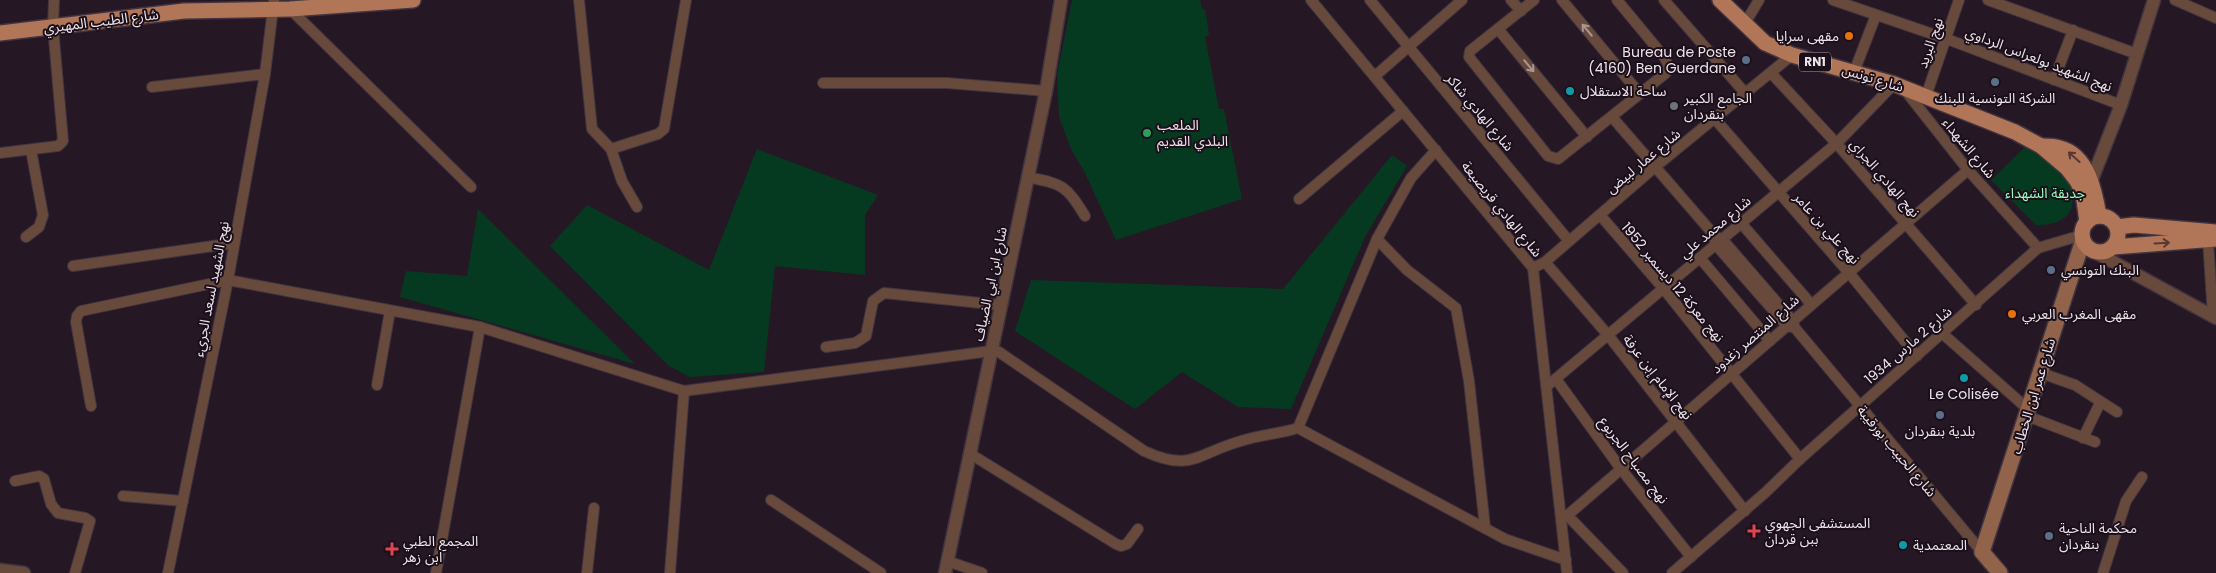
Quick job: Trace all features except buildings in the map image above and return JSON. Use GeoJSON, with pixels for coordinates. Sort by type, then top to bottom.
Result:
{"type":"FeatureCollection","features":[{"type":"Feature","properties":{"kind":"main road","name":"شارع الطيب المهيري"},"geometry":{"type":"LineString","coordinates":[[0,33],[248,5],[274,4],[290,9],[413,0]]}},
{"type":"Feature","properties":{"kind":"main road","name":"شارع تونس"},"geometry":{"type":"LineString","coordinates":[[1720,0],[1765,43],[1792,55],[1898,85],[1926,96]]}},
{"type":"Feature","properties":{"kind":"main road","name":"RN1"},"geometry":{"type":"LineString","coordinates":[[1926,96],[2015,132],[2041,146],[2067,168],[2077,181],[2083,193],[2089,233]]}},
{"type":"Feature","properties":{"kind":"main road","name":"RN1"},"geometry":{"type":"LineString","coordinates":[[2041,146],[2062,148],[2076,156],[2091,182],[2089,233]]}},
{"type":"Feature","properties":{"kind":"main road"},"geometry":{"type":"LineString","coordinates":[[2113,247],[2118,238],[2117,227],[2110,219],[2089,233],[2104,252],[2113,247],[2213,237]]}},
{"type":"Feature","properties":{"kind":"main road"},"geometry":{"type":"LineString","coordinates":[[2117,227],[2134,225],[2213,237]]}},
{"type":"Feature","properties":{"kind":"main road","name":"شارع عمر ابن الخطاب"},"geometry":{"type":"LineString","coordinates":[[1982,552],[2089,233]]}},
{"type":"Feature","properties":{"kind":"main road","name":"شارع الحبيب بورقيبة"},"geometry":{"type":"LineString","coordinates":[[1982,552],[2000,573]]}},
{"type":"Feature","properties":{"kind":"street"},"geometry":{"type":"LineString","coordinates":[[0,153],[58,146],[63,141],[53,27],[54,0]]}},
{"type":"Feature","properties":{"kind":"street"},"geometry":{"type":"LineString","coordinates":[[579,0],[592,129],[611,149],[622,181],[637,207]]}},
{"type":"Feature","properties":{"kind":"street"},"geometry":{"type":"LineString","coordinates":[[611,149],[658,134],[664,128],[686,0]]}},
{"type":"Feature","properties":{"kind":"street","name":"شارع ابن ابي الضياف"},"geometry":{"type":"LineString","coordinates":[[946,567],[1046,91],[1061,0]]}},
{"type":"Feature","properties":{"kind":"street","name":"شارع الهادي قريصيعة"},"geometry":{"type":"LineString","coordinates":[[1311,0],[1534,268],[1564,518],[1567,573]]}},
{"type":"Feature","properties":{"kind":"street","name":"شارع الهادي شاكر"},"geometry":{"type":"LineString","coordinates":[[1370,0],[1569,241]]}},
{"type":"Feature","properties":{"kind":"street"},"geometry":{"type":"LineString","coordinates":[[1375,76],[1462,0]]}},
{"type":"Feature","properties":{"kind":"street"},"geometry":{"type":"LineString","coordinates":[[1511,0],[1521,11]]}},
{"type":"Feature","properties":{"kind":"street"},"geometry":{"type":"LineString","coordinates":[[1534,0],[1470,51],[1469,58],[1548,156],[1552,158],[1563,157],[1666,73],[1668,62],[1617,0]]}},
{"type":"Feature","properties":{"kind":"street"},"geometry":{"type":"LineString","coordinates":[[1562,0],[1640,94]]}},
{"type":"Feature","properties":{"kind":"street"},"geometry":{"type":"LineString","coordinates":[[1664,0],[1746,94]]}},
{"type":"Feature","properties":{"kind":"street"},"geometry":{"type":"LineString","coordinates":[[1744,25],[1759,0]]}},
{"type":"Feature","properties":{"kind":"street","name":"نهج الشهيد بولعراس الرداوي"},"geometry":{"type":"LineString","coordinates":[[1833,0],[1947,39],[2121,105]]}},
{"type":"Feature","properties":{"kind":"street","name":"نهج البريد"},"geometry":{"type":"LineString","coordinates":[[1926,96],[1959,0]]}},
{"type":"Feature","properties":{"kind":"street"},"geometry":{"type":"LineString","coordinates":[[1988,0],[2137,54]]}},
{"type":"Feature","properties":{"kind":"street"},"geometry":{"type":"LineString","coordinates":[[2091,182],[2121,105],[2154,0]]}},
{"type":"Feature","properties":{"kind":"street"},"geometry":{"type":"LineString","coordinates":[[2174,0],[2216,18]]}},
{"type":"Feature","properties":{"kind":"street","name":"نهج الشهيد لسعد الجريء"},"geometry":{"type":"LineString","coordinates":[[168,573],[228,280],[265,74],[274,4]]}},
{"type":"Feature","properties":{"kind":"street"},"geometry":{"type":"LineString","coordinates":[[290,9],[471,187]]}},
{"type":"Feature","properties":{"kind":"street"},"geometry":{"type":"LineString","coordinates":[[1854,72],[1876,15]]}},
{"type":"Feature","properties":{"kind":"street"},"geometry":{"type":"LineString","coordinates":[[1498,29],[1587,137]]}},
{"type":"Feature","properties":{"kind":"street"},"geometry":{"type":"LineString","coordinates":[[2054,80],[2073,30]]}},
{"type":"Feature","properties":{"kind":"street","name":"شارع عمار لبيض"},"geometry":{"type":"LineString","coordinates":[[1534,268],[1545,262],[1656,167],[1792,55]]}},
{"type":"Feature","properties":{"kind":"street","name":"نهج الهادي الجراي"},"geometry":{"type":"LineString","coordinates":[[1771,73],[1836,144],[1976,305]]}},
{"type":"Feature","properties":{"kind":"street"},"geometry":{"type":"LineString","coordinates":[[152,87],[265,74]]}},
{"type":"Feature","properties":{"kind":"street"},"geometry":{"type":"LineString","coordinates":[[823,83],[947,84],[1046,91]]}},
{"type":"Feature","properties":{"kind":"street","name":"شارع محمد علي"},"geometry":{"type":"LineString","coordinates":[[1548,386],[1662,288],[1700,258],[1717,240],[1741,223],[1836,144],[1898,85]]}},
{"type":"Feature","properties":{"kind":"street","name":"شارع الشهداء"},"geometry":{"type":"LineString","coordinates":[[1898,85],[1968,170],[2038,248]]}},
{"type":"Feature","properties":{"kind":"street"},"geometry":{"type":"LineString","coordinates":[[1299,199],[1403,111]]}},
{"type":"Feature","properties":{"kind":"street","name":"شارع الحبيب بورقيبة"},"geometry":{"type":"LineString","coordinates":[[1612,116],[1792,325],[1982,552]]}},
{"type":"Feature","properties":{"kind":"street","name":"نهج علي بن عامر"},"geometry":{"type":"LineString","coordinates":[[1715,119],[1777,193],[1850,274],[1917,356]]}},
{"type":"Feature","properties":{"kind":"street"},"geometry":{"type":"LineString","coordinates":[[26,237],[39,227],[43,216],[32,150]]}},
{"type":"Feature","properties":{"kind":"street"},"geometry":{"type":"LineString","coordinates":[[1298,428],[1378,239],[1411,178],[1436,150]]}},
{"type":"Feature","properties":{"kind":"street","name":"شارع المنتصر زغدود"},"geometry":{"type":"LineString","coordinates":[[1564,518],[1674,422],[1770,341],[1792,325],[1811,304],[1850,274],[1968,170]]}},
{"type":"Feature","properties":{"kind":"street"},"geometry":{"type":"LineString","coordinates":[[1027,177],[1052,182],[1065,187],[1084,216]]}},
{"type":"Feature","properties":{"kind":"street","name":"نهج معركة 12 ديسمبر 1952"},"geometry":{"type":"LineString","coordinates":[[1600,216],[1662,288],[1800,460]]}},
{"type":"Feature","properties":{"kind":"street"},"geometry":{"type":"LineString","coordinates":[[1741,223],[1811,304]]}},
{"type":"Feature","properties":{"kind":"street"},"geometry":{"type":"LineString","coordinates":[[2089,233],[2214,317]]}},
{"type":"Feature","properties":{"kind":"street","name":"شارع 2 مارس 1934"},"geometry":{"type":"LineString","coordinates":[[1672,573],[1745,511],[2038,248],[2089,233]]}},
{"type":"Feature","properties":{"kind":"street"},"geometry":{"type":"LineString","coordinates":[[2213,237],[2214,317]]}},
{"type":"Feature","properties":{"kind":"street"},"geometry":{"type":"LineString","coordinates":[[1378,239],[1407,270],[1456,308],[1469,381],[1485,527]]}},
{"type":"Feature","properties":{"kind":"street"},"geometry":{"type":"LineString","coordinates":[[73,266],[234,243]]}},
{"type":"Feature","properties":{"kind":"street"},"geometry":{"type":"LineString","coordinates":[[1700,258],[1770,341]]}},
{"type":"Feature","properties":{"kind":"street","name":"نهج الإمام إبن عرفة"},"geometry":{"type":"LineString","coordinates":[[1545,262],[1608,335],[1745,511]]}},
{"type":"Feature","properties":{"kind":"street"},"geometry":{"type":"LineString","coordinates":[[90,406],[76,322],[77,316],[81,311],[228,280],[480,328],[684,392],[991,351],[1006,355],[1144,451],[1160,458],[1176,462],[1192,461],[1240,441],[1298,428],[1505,539],[1566,560]]}},
{"type":"Feature","properties":{"kind":"street"},"geometry":{"type":"LineString","coordinates":[[826,347],[856,343],[866,336],[873,301],[884,293],[1000,305]]}},
{"type":"Feature","properties":{"kind":"street"},"geometry":{"type":"LineString","coordinates":[[377,385],[390,311]]}},
{"type":"Feature","properties":{"kind":"street"},"geometry":{"type":"LineString","coordinates":[[436,573],[480,328]]}},
{"type":"Feature","properties":{"kind":"street"},"geometry":{"type":"LineString","coordinates":[[1942,334],[2028,413],[2095,442]]}},
{"type":"Feature","properties":{"kind":"street"},"geometry":{"type":"LineString","coordinates":[[2041,373],[2075,385],[2116,412]]}},
{"type":"Feature","properties":{"kind":"street","name":"نهج مصباح الجربوع"},"geometry":{"type":"LineString","coordinates":[[1556,379],[1621,469],[1691,557]]}},
{"type":"Feature","properties":{"kind":"street"},"geometry":{"type":"LineString","coordinates":[[670,573],[684,392]]}},
{"type":"Feature","properties":{"kind":"street"},"geometry":{"type":"LineString","coordinates":[[2083,438],[2100,403]]}},
{"type":"Feature","properties":{"kind":"street"},"geometry":{"type":"LineString","coordinates":[[969,453],[1116,544],[1121,546],[1127,544],[1138,529]]}},
{"type":"Feature","properties":{"kind":"street"},"geometry":{"type":"LineString","coordinates":[[15,481],[39,476],[44,479],[52,504],[58,513],[90,521],[75,573]]}},
{"type":"Feature","properties":{"kind":"street"},"geometry":{"type":"LineString","coordinates":[[2103,573],[2126,501],[2142,477]]}},
{"type":"Feature","properties":{"kind":"street"},"geometry":{"type":"LineString","coordinates":[[123,496],[183,501]]}},
{"type":"Feature","properties":{"kind":"street"},"geometry":{"type":"LineString","coordinates":[[771,500],[881,573]]}},
{"type":"Feature","properties":{"kind":"street"},"geometry":{"type":"LineString","coordinates":[[587,573],[594,508]]}},
{"type":"Feature","properties":{"kind":"street"},"geometry":{"type":"LineString","coordinates":[[1564,518],[1623,573]]}},
{"type":"Feature","properties":{"kind":"street"},"geometry":{"type":"LineString","coordinates":[[946,567],[982,573]]}},
{"type":"Feature","properties":{"kind":"street"},"geometry":{"type":"LineString","coordinates":[[0,570],[24,573]]}},
{"type":"Feature","properties":{"kind":"green space","name":"الملعب البلدي القديم"},"geometry":{"type":"Polygon","coordinates":[[[1072,0],[1200,0],[1202,9],[1205,9],[1209,34],[1205,37],[1219,109],[1224,109],[1242,199],[1116,240],[1084,171],[1071,149],[1059,117],[1057,75],[1072,0]]]}},
{"type":"Feature","properties":{"kind":"green space","name":"جديقة الشهداء"},"geometry":{"type":"Polygon","coordinates":[[[2027,145],[2070,178],[2073,198],[2072,206],[2064,218],[2056,222],[2036,225],[1991,180],[2027,145]]]}},
{"type":"Feature","properties":{"kind":"green space"},"geometry":{"type":"Polygon","coordinates":[[[757,149],[878,195],[865,215],[865,275],[775,266],[764,372],[690,377],[669,366],[550,246],[587,205],[709,270],[757,149]]]}},
{"type":"Feature","properties":{"kind":"green space"},"geometry":{"type":"Polygon","coordinates":[[[1392,155],[1407,166],[1365,237],[1291,409],[1238,407],[1182,372],[1135,409],[1015,331],[1031,280],[1283,289],[1392,155]]]}},
{"type":"Feature","properties":{"kind":"green space"},"geometry":{"type":"Polygon","coordinates":[[[478,209],[635,364],[400,297],[406,271],[467,276],[478,209]]]}},
{"type":"Feature","properties":{"kind":"place","name":"مقهى سرايا"},"geometry":{"type":"Point","coordinates":[1849,36]}},
{"type":"Feature","properties":{"kind":"place","name":"Bureau de Poste (4160) Ben Guerdane"},"geometry":{"type":"Point","coordinates":[1746,60]}},
{"type":"Feature","properties":{"kind":"place","name":"الشركة التونسية للبنك"},"geometry":{"type":"Point","coordinates":[1995,82]}},
{"type":"Feature","properties":{"kind":"place","name":"ساحة الاستقلال"},"geometry":{"type":"Point","coordinates":[1570,91]}},
{"type":"Feature","properties":{"kind":"place","name":"الجامع الكبير بنقردان"},"geometry":{"type":"Point","coordinates":[1674,106]}},
{"type":"Feature","properties":{"kind":"place","name":"الملعب البلدي القديم"},"geometry":{"type":"Point","coordinates":[1147,133]}},
{"type":"Feature","properties":{"kind":"place","name":"البنك التونسي"},"geometry":{"type":"Point","coordinates":[2051,270]}},
{"type":"Feature","properties":{"kind":"place","name":"مقهى المغرب العربي"},"geometry":{"type":"Point","coordinates":[2012,314]}},
{"type":"Feature","properties":{"kind":"place","name":"Le Colisée"},"geometry":{"type":"Point","coordinates":[1964,378]}},
{"type":"Feature","properties":{"kind":"place","name":"بلدية بنقردان"},"geometry":{"type":"Point","coordinates":[1940,415]}},
{"type":"Feature","properties":{"kind":"place","name":"المستشفى الجهوي ببن قردان"},"geometry":{"type":"Point","coordinates":[1754,531]}},
{"type":"Feature","properties":{"kind":"place","name":"محكمة الناحية بنقردان"},"geometry":{"type":"Point","coordinates":[2049,536]}},
{"type":"Feature","properties":{"kind":"place","name":"المعتمدية"},"geometry":{"type":"Point","coordinates":[1903,545]}},
{"type":"Feature","properties":{"kind":"place","name":"المجمع الطبي ابن زهر"},"geometry":{"type":"Point","coordinates":[392,549]}}]}
